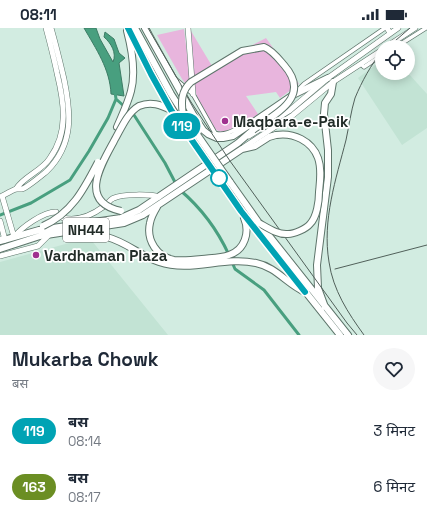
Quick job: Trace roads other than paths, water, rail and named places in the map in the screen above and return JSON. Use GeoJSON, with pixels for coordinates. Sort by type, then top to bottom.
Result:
{"type":"FeatureCollection","features":[{"type":"Feature","properties":{"kind":"highway"},"geometry":{"type":"LineString","coordinates":[[127,28],[139,44],[183,115],[293,270],[305,292],[340,335]]}},
{"type":"Feature","properties":{"kind":"highway"},"geometry":{"type":"LineString","coordinates":[[29,233],[55,221],[74,204],[117,127],[131,91],[131,52],[127,28]]}},
{"type":"Feature","properties":{"kind":"highway"},"geometry":{"type":"LineString","coordinates":[[135,28],[139,44],[171,110],[241,211],[348,335]]}},
{"type":"Feature","properties":{"kind":"highway"},"geometry":{"type":"LineString","coordinates":[[145,28],[195,118],[203,130],[211,136],[220,138],[230,137],[293,95],[330,80],[331,94],[325,103],[324,114],[328,150],[328,177],[317,265],[318,288],[325,307]]}},
{"type":"Feature","properties":{"kind":"highway"},"geometry":{"type":"LineString","coordinates":[[183,115],[182,96],[185,87],[190,82],[242,51],[264,47],[272,52],[288,70],[294,84],[294,93],[290,102],[253,130],[240,146]]}},
{"type":"Feature","properties":{"kind":"highway"},"geometry":{"type":"LineString","coordinates":[[136,212],[121,211],[109,207],[104,203],[97,192],[96,178],[100,166],[129,115],[136,108],[145,104],[154,104],[171,110]]}},
{"type":"Feature","properties":{"kind":"highway"},"geometry":{"type":"LineString","coordinates":[[240,146],[255,146],[269,137],[276,134],[283,134],[299,138],[310,145],[319,159],[321,175],[318,206],[310,224],[296,233],[287,235],[278,233],[259,223]]}},
{"type":"Feature","properties":{"kind":"highway","name":"NH44"},"geometry":{"type":"LineString","coordinates":[[0,249],[48,236],[124,223],[143,215],[158,204],[163,196],[196,171],[240,146]]}},
{"type":"Feature","properties":{"kind":"highway","name":"NH44"},"geometry":{"type":"LineString","coordinates":[[2,240],[64,226],[121,218],[136,212],[200,177],[240,146]]}},
{"type":"Feature","properties":{"kind":"highway"},"geometry":{"type":"LineString","coordinates":[[158,204],[149,225],[150,238],[155,248],[164,256],[173,260],[204,262],[246,261],[275,270],[305,292]]}},
{"type":"Feature","properties":{"kind":"highway"},"geometry":{"type":"LineString","coordinates":[[65,233],[97,234],[109,237],[158,262],[186,266],[229,255],[241,247],[246,238],[247,228],[241,211]]}},
{"type":"Feature","properties":{"kind":"main road"},"geometry":{"type":"LineString","coordinates":[[14,237],[11,222],[2,198],[16,189],[19,184],[40,169],[50,159],[62,135],[64,116],[61,92],[46,28]]}},
{"type":"Feature","properties":{"kind":"main road"},"geometry":{"type":"LineString","coordinates":[[16,189],[22,189],[47,171],[65,143],[68,130],[68,100],[51,28]]}},
{"type":"Feature","properties":{"kind":"main road"},"geometry":{"type":"LineString","coordinates":[[189,28],[193,94]]}},
{"type":"Feature","properties":{"kind":"main road"},"geometry":{"type":"LineString","coordinates":[[386,28],[390,34]]}},
{"type":"Feature","properties":{"kind":"main road"},"geometry":{"type":"LineString","coordinates":[[240,146],[289,111],[398,28]]}},
{"type":"Feature","properties":{"kind":"main road"},"geometry":{"type":"LineString","coordinates":[[396,40],[414,28]]}},
{"type":"Feature","properties":{"kind":"main road"},"geometry":{"type":"LineString","coordinates":[[330,80],[362,65],[375,55]]}},
{"type":"Feature","properties":{"kind":"main road"},"geometry":{"type":"LineString","coordinates":[[109,202],[118,197],[152,194],[163,196]]}},
{"type":"Feature","properties":{"kind":"main road"},"geometry":{"type":"LineString","coordinates":[[63,218],[69,219],[86,216],[103,208]]}},
{"type":"Feature","properties":{"kind":"main road"},"geometry":{"type":"LineString","coordinates":[[14,237],[19,230],[30,222],[50,212],[56,212]]}},
{"type":"Feature","properties":{"kind":"main road"},"geometry":{"type":"LineString","coordinates":[[0,221],[2,228],[2,240]]}},
{"type":"Feature","properties":{"kind":"main road"},"geometry":{"type":"LineString","coordinates":[[0,256],[38,246],[48,236]]}},
{"type":"Feature","properties":{"kind":"street"},"geometry":{"type":"LineString","coordinates":[[293,95],[304,84],[386,28]]}},
{"type":"Feature","properties":{"kind":"street"},"geometry":{"type":"LineString","coordinates":[[407,40],[426,28]]}},
{"type":"Feature","properties":{"kind":"street"},"geometry":{"type":"LineString","coordinates":[[362,65],[375,59]]}},
{"type":"Feature","properties":{"kind":"street"},"geometry":{"type":"LineString","coordinates":[[171,74],[193,94],[215,133],[219,135],[224,134],[257,119]]}},
{"type":"Feature","properties":{"kind":"waterway"},"geometry":{"type":"LineString","coordinates":[[149,28],[151,32]]}},
{"type":"Feature","properties":{"kind":"waterway"},"geometry":{"type":"LineString","coordinates":[[115,92],[116,99],[134,115],[165,163],[177,186]]}},
{"type":"Feature","properties":{"kind":"waterway"},"geometry":{"type":"LineString","coordinates":[[0,215],[31,203],[70,180],[108,118],[116,99]]}},
{"type":"Feature","properties":{"kind":"waterway"},"geometry":{"type":"LineString","coordinates":[[180,190],[195,204],[208,220],[220,237],[229,255]]}},
{"type":"Feature","properties":{"kind":"waterway"},"geometry":{"type":"LineString","coordinates":[[232,262],[235,269],[264,290],[299,335]]}},
{"type":"Feature","properties":{"kind":"railway"},"geometry":{"type":"LineString","coordinates":[[148,28],[191,102],[230,161],[357,335]]}},
{"type":"Feature","properties":{"kind":"railway"},"geometry":{"type":"LineString","coordinates":[[396,40],[410,28]]}},
{"type":"Feature","properties":{"kind":"railway"},"geometry":{"type":"LineString","coordinates":[[364,335],[347,310],[334,282],[329,262],[327,231],[334,185],[355,98],[367,73],[375,61]]}},
{"type":"Feature","properties":{"kind":"railway"},"geometry":{"type":"LineString","coordinates":[[335,269],[427,245]]}},
{"type":"Feature","properties":{"kind":"place","name":"Maqbara-e-Paik"},"geometry":{"type":"Point","coordinates":[225,121]}},
{"type":"Feature","properties":{"kind":"place","name":"Vardhaman Plaza"},"geometry":{"type":"Point","coordinates":[36,255]}}]}
